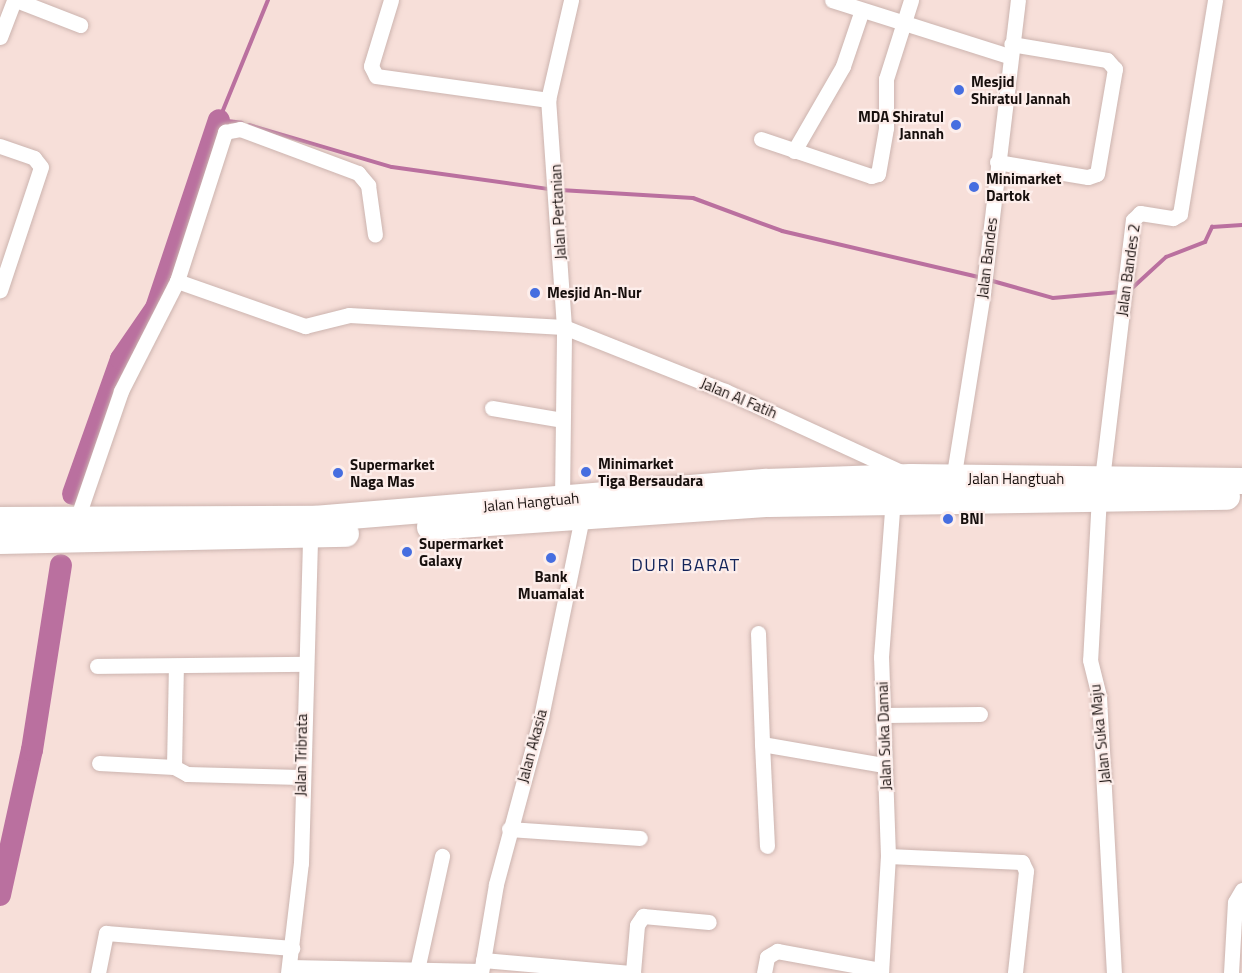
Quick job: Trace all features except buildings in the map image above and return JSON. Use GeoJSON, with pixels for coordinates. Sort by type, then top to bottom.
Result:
{"type":"FeatureCollection","features":[{"type":"Feature","properties":{"kind":"highway","name":"Jalan Hangtuah"},"geometry":{"type":"LineString","coordinates":[[0,520],[76,519],[184,523],[314,519],[766,482],[911,477],[1037,489]]}},
{"type":"Feature","properties":{"kind":"highway","name":"Jalan Hangtuah"},"geometry":{"type":"LineString","coordinates":[[0,541],[310,537],[1037,489],[1242,481]]}},
{"type":"Feature","properties":{"kind":"highway","name":"Jalan Hangtuah"},"geometry":{"type":"LineString","coordinates":[[1101,487],[1242,497]]}},
{"type":"Feature","properties":{"kind":"street"},"geometry":{"type":"LineString","coordinates":[[0,37],[15,0],[80,25]]}},
{"type":"Feature","properties":{"kind":"street"},"geometry":{"type":"LineString","coordinates":[[391,0],[371,66],[376,76],[548,100]]}},
{"type":"Feature","properties":{"kind":"street"},"geometry":{"type":"LineString","coordinates":[[832,0],[903,23],[1010,50],[1107,60],[1115,69],[1097,174],[1088,177],[997,162]]}},
{"type":"Feature","properties":{"kind":"street"},"geometry":{"type":"LineString","coordinates":[[761,139],[871,176],[880,171],[886,79],[911,0]]}},
{"type":"Feature","properties":{"kind":"street","name":"Jalan Bandes"},"geometry":{"type":"LineString","coordinates":[[953,480],[983,293],[1010,50],[1018,0]]}},
{"type":"Feature","properties":{"kind":"street","name":"Jalan Bandes 2"},"geometry":{"type":"LineString","coordinates":[[1101,487],[1125,284],[1137,214],[1173,218],[1180,214],[1215,0]]}},
{"type":"Feature","properties":{"kind":"street","name":"Jalan Pertanian"},"geometry":{"type":"LineString","coordinates":[[562,499],[564,327],[556,186],[548,100],[565,2]]}},
{"type":"Feature","properties":{"kind":"street"},"geometry":{"type":"LineString","coordinates":[[794,151],[843,66],[862,10]]}},
{"type":"Feature","properties":{"kind":"street"},"geometry":{"type":"LineString","coordinates":[[76,519],[122,391],[177,281],[218,141],[231,129],[358,173],[368,185],[375,235]]}},
{"type":"Feature","properties":{"kind":"street"},"geometry":{"type":"LineString","coordinates":[[0,146],[38,160],[39,172],[0,290]]}},
{"type":"Feature","properties":{"kind":"street","name":"Jalan Al Fatih"},"geometry":{"type":"LineString","coordinates":[[177,281],[305,326],[349,315],[564,327],[725,391],[911,477]]}},
{"type":"Feature","properties":{"kind":"street"},"geometry":{"type":"LineString","coordinates":[[492,408],[562,420]]}},
{"type":"Feature","properties":{"kind":"street","name":"Jalan Suka Maju"},"geometry":{"type":"LineString","coordinates":[[1101,487],[1090,660],[1100,709],[1114,973]]}},
{"type":"Feature","properties":{"kind":"street","name":"Jalan Suka Damai"},"geometry":{"type":"LineString","coordinates":[[881,971],[888,856],[880,657],[893,499]]}},
{"type":"Feature","properties":{"kind":"street","name":"Jalan Akasia"},"geometry":{"type":"LineString","coordinates":[[482,968],[509,829],[541,717],[582,518]]}},
{"type":"Feature","properties":{"kind":"street","name":"Jalan Tribrata"},"geometry":{"type":"LineString","coordinates":[[289,970],[300,862],[303,664],[310,537]]}},
{"type":"Feature","properties":{"kind":"street"},"geometry":{"type":"LineString","coordinates":[[758,633],[767,846]]}},
{"type":"Feature","properties":{"kind":"street"},"geometry":{"type":"LineString","coordinates":[[97,666],[303,664]]}},
{"type":"Feature","properties":{"kind":"street"},"geometry":{"type":"LineString","coordinates":[[174,767],[176,666]]}},
{"type":"Feature","properties":{"kind":"street"},"geometry":{"type":"LineString","coordinates":[[884,715],[980,714]]}},
{"type":"Feature","properties":{"kind":"street"},"geometry":{"type":"LineString","coordinates":[[762,744],[884,765]]}},
{"type":"Feature","properties":{"kind":"street"},"geometry":{"type":"LineString","coordinates":[[99,763],[174,767],[187,774],[300,777]]}},
{"type":"Feature","properties":{"kind":"street"},"geometry":{"type":"LineString","coordinates":[[509,829],[640,838]]}},
{"type":"Feature","properties":{"kind":"street"},"geometry":{"type":"LineString","coordinates":[[417,970],[442,856]]}},
{"type":"Feature","properties":{"kind":"street"},"geometry":{"type":"LineString","coordinates":[[888,856],[1022,862],[1026,872],[1015,973]]}},
{"type":"Feature","properties":{"kind":"street"},"geometry":{"type":"LineString","coordinates":[[1231,973],[1235,902],[1242,890]]}},
{"type":"Feature","properties":{"kind":"street"},"geometry":{"type":"LineString","coordinates":[[289,970],[482,968],[633,973],[637,925],[643,916],[709,922]]}},
{"type":"Feature","properties":{"kind":"street"},"geometry":{"type":"LineString","coordinates":[[98,973],[106,933],[292,948]]}},
{"type":"Feature","properties":{"kind":"street"},"geometry":{"type":"LineString","coordinates":[[764,973],[767,957],[777,951],[881,971]]}},
{"type":"Feature","properties":{"kind":"waterway"},"geometry":{"type":"LineString","coordinates":[[219,120],[268,0]]}},
{"type":"Feature","properties":{"kind":"waterway"},"geometry":{"type":"LineString","coordinates":[[219,120],[242,123]]}},
{"type":"Feature","properties":{"kind":"waterway"},"geometry":{"type":"LineString","coordinates":[[73,494],[121,359],[156,308],[219,120]]}},
{"type":"Feature","properties":{"kind":"waterway"},"geometry":{"type":"LineString","coordinates":[[249,125],[392,167],[549,189]]}},
{"type":"Feature","properties":{"kind":"waterway"},"geometry":{"type":"LineString","coordinates":[[560,190],[693,198],[782,231],[982,278]]}},
{"type":"Feature","properties":{"kind":"waterway"},"geometry":{"type":"LineString","coordinates":[[1130,290],[1166,257],[1205,242],[1212,227],[1242,225]]}},
{"type":"Feature","properties":{"kind":"waterway"},"geometry":{"type":"LineString","coordinates":[[989,280],[1053,298],[1120,292]]}},
{"type":"Feature","properties":{"kind":"waterway"},"geometry":{"type":"LineString","coordinates":[[0,895],[32,750],[61,565]]}},
{"type":"Feature","properties":{"kind":"place","name":"Mesjid Shiratul Jannah"},"geometry":{"type":"Point","coordinates":[959,90]}},
{"type":"Feature","properties":{"kind":"place","name":"MDA Shiratul Jannah"},"geometry":{"type":"Point","coordinates":[956,125]}},
{"type":"Feature","properties":{"kind":"place","name":"Minimarket Dartok"},"geometry":{"type":"Point","coordinates":[974,187]}},
{"type":"Feature","properties":{"kind":"place","name":"Mesjid An-Nur"},"geometry":{"type":"Point","coordinates":[535,293]}},
{"type":"Feature","properties":{"kind":"place","name":"Minimarket Tiga Bersaudara"},"geometry":{"type":"Point","coordinates":[586,472]}},
{"type":"Feature","properties":{"kind":"place","name":"Supermarket Naga Mas"},"geometry":{"type":"Point","coordinates":[338,473]}},
{"type":"Feature","properties":{"kind":"place","name":"BNI"},"geometry":{"type":"Point","coordinates":[948,519]}},
{"type":"Feature","properties":{"kind":"place","name":"Supermarket Galaxy"},"geometry":{"type":"Point","coordinates":[407,552]}},
{"type":"Feature","properties":{"kind":"place","name":"Bank Muamalat"},"geometry":{"type":"Point","coordinates":[551,558]}},
{"type":"Feature","properties":{"kind":"district","name":"DURI BARAT"},"geometry":{"type":"Point","coordinates":[686,565]}}]}
